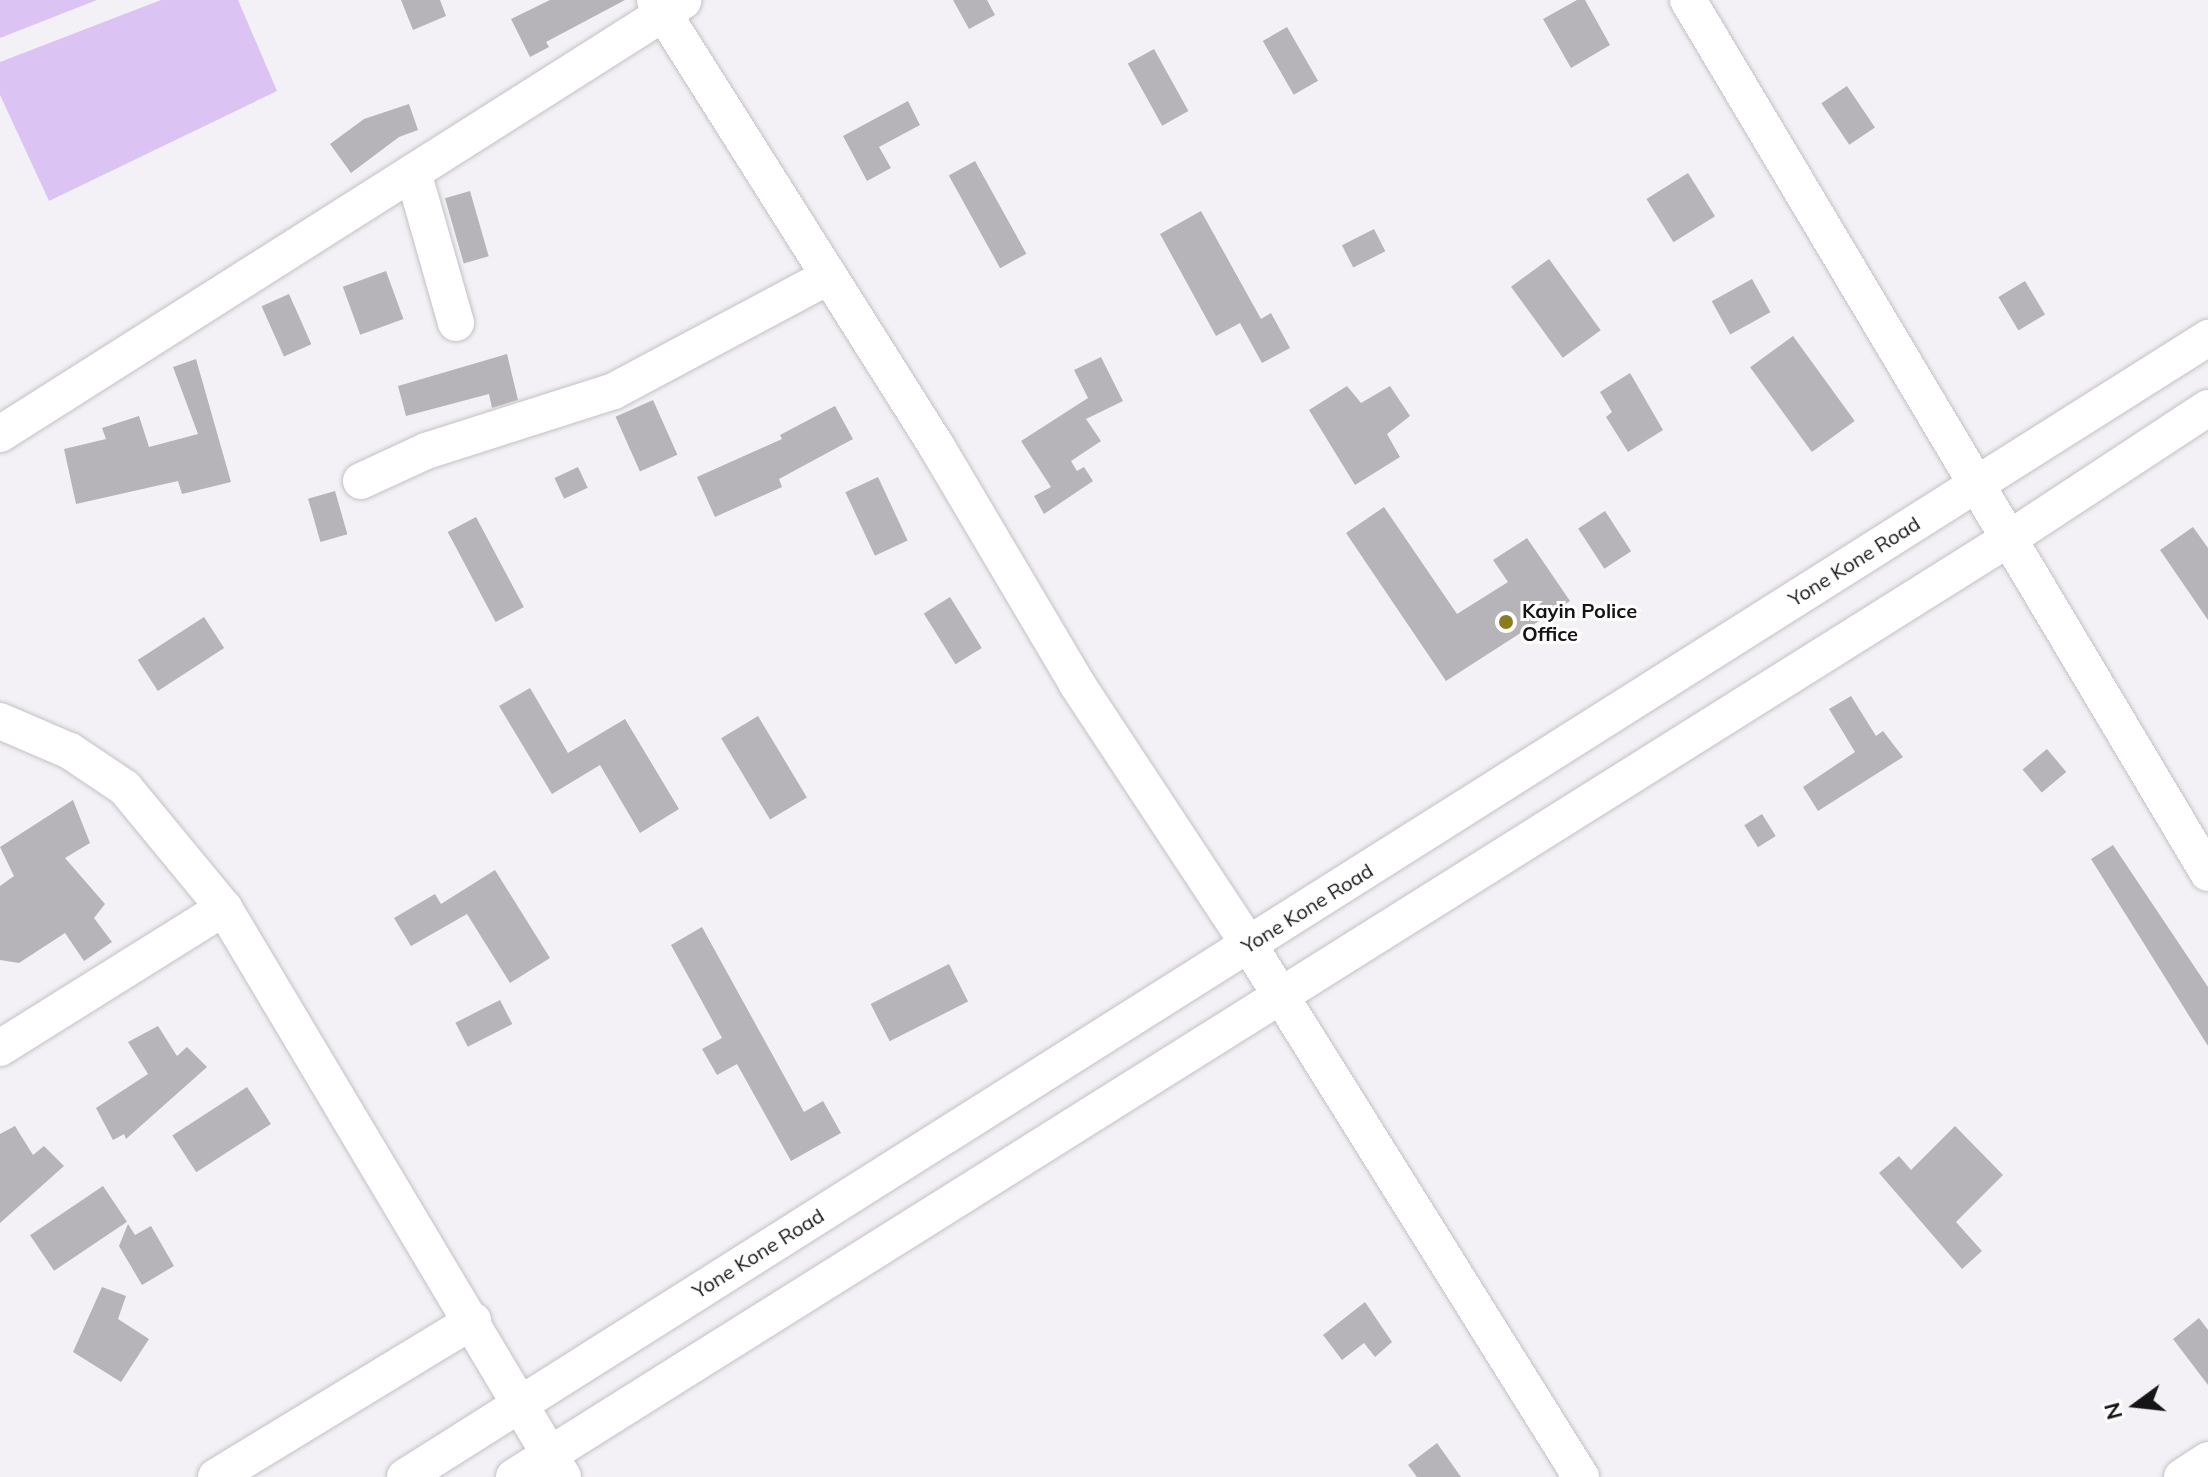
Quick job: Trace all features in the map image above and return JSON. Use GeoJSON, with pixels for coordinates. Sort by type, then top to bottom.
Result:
{"type":"FeatureCollection","features":[{"type":"Feature","properties":{"kind":"street"},"geometry":{"type":"LineString","coordinates":[[1688,0],[2208,873]]}},
{"type":"Feature","properties":{"kind":"street"},"geometry":{"type":"LineString","coordinates":[[0,434],[413,172],[667,4],[1077,684],[1249,945],[1581,1477]]}},
{"type":"Feature","properties":{"kind":"street"},"geometry":{"type":"LineString","coordinates":[[413,172],[456,323]]}},
{"type":"Feature","properties":{"kind":"street"},"geometry":{"type":"LineString","coordinates":[[361,481],[426,451],[614,391],[829,276]]}},
{"type":"Feature","properties":{"kind":"street","name":"Yone Kone Road"},"geometry":{"type":"LineString","coordinates":[[405,1477],[2208,338]]}},
{"type":"Feature","properties":{"kind":"street"},"geometry":{"type":"LineString","coordinates":[[514,1477],[556,1466],[992,1175],[2010,538],[2208,408]]}},
{"type":"Feature","properties":{"kind":"street"},"geometry":{"type":"LineString","coordinates":[[0,721],[70,751],[125,788],[224,908],[473,1321],[517,1405],[556,1466]]}},
{"type":"Feature","properties":{"kind":"street"},"geometry":{"type":"LineString","coordinates":[[0,1048],[224,908]]}},
{"type":"Feature","properties":{"kind":"street"},"geometry":{"type":"LineString","coordinates":[[963,1125],[992,1175]]}},
{"type":"Feature","properties":{"kind":"street"},"geometry":{"type":"LineString","coordinates":[[216,1477],[473,1321]]}},
{"type":"Feature","properties":{"kind":"street"},"geometry":{"type":"LineString","coordinates":[[2182,1477],[2208,1460]]}},
{"type":"Feature","properties":{"kind":"shaded area"},"geometry":{"type":"Polygon","coordinates":[[[0,0],[97,0],[0,38],[0,0]]]}},
{"type":"Feature","properties":{"kind":"shaded area"},"geometry":{"type":"Polygon","coordinates":[[[161,0],[238,0],[277,91],[49,201],[0,95],[0,62],[161,0]]]}},
{"type":"Feature","properties":{"kind":"building"},"geometry":{"type":"Polygon","coordinates":[[[401,0],[440,0],[446,16],[413,30],[401,0]]]}},
{"type":"Feature","properties":{"kind":"building"},"geometry":{"type":"Polygon","coordinates":[[[550,0],[625,0],[546,42],[549,47],[530,57],[511,19],[550,0]]]}},
{"type":"Feature","properties":{"kind":"building"},"geometry":{"type":"Polygon","coordinates":[[[953,0],[987,0],[995,15],[969,29],[953,0]]]}},
{"type":"Feature","properties":{"kind":"building"},"geometry":{"type":"Polygon","coordinates":[[[1577,0],[1585,0],[1610,45],[1571,68],[1543,19],[1577,0]]]}},
{"type":"Feature","properties":{"kind":"building"},"geometry":{"type":"Polygon","coordinates":[[[1287,27],[1318,81],[1294,95],[1263,41],[1287,27]]]}},
{"type":"Feature","properties":{"kind":"building"},"geometry":{"type":"Polygon","coordinates":[[[1154,49],[1188,111],[1162,126],[1128,64],[1154,49]]]}},
{"type":"Feature","properties":{"kind":"building"},"geometry":{"type":"Polygon","coordinates":[[[1847,86],[1875,127],[1849,145],[1821,103],[1847,86]]]}},
{"type":"Feature","properties":{"kind":"building"},"geometry":{"type":"Polygon","coordinates":[[[908,101],[920,125],[879,147],[891,168],[867,181],[843,136],[908,101]]]}},
{"type":"Feature","properties":{"kind":"building"},"geometry":{"type":"Polygon","coordinates":[[[409,104],[418,130],[399,137],[351,173],[330,144],[364,119],[409,104]]]}},
{"type":"Feature","properties":{"kind":"building"},"geometry":{"type":"Polygon","coordinates":[[[975,161],[1026,254],[1000,268],[949,176],[975,161]]]}},
{"type":"Feature","properties":{"kind":"building"},"geometry":{"type":"Polygon","coordinates":[[[1688,173],[1715,216],[1673,242],[1646,199],[1688,173]]]}},
{"type":"Feature","properties":{"kind":"building"},"geometry":{"type":"Polygon","coordinates":[[[470,191],[489,256],[464,264],[445,198],[470,191]]]}},
{"type":"Feature","properties":{"kind":"building"},"geometry":{"type":"Polygon","coordinates":[[[1201,211],[1261,319],[1271,313],[1290,348],[1262,363],[1240,323],[1216,336],[1160,234],[1201,211]]]}},
{"type":"Feature","properties":{"kind":"building"},"geometry":{"type":"Polygon","coordinates":[[[1374,229],[1385,251],[1353,268],[1342,245],[1374,229]]]}},
{"type":"Feature","properties":{"kind":"building"},"geometry":{"type":"Polygon","coordinates":[[[1549,259],[1601,330],[1563,358],[1511,287],[1549,259]]]}},
{"type":"Feature","properties":{"kind":"building"},"geometry":{"type":"Polygon","coordinates":[[[386,271],[403,319],[360,335],[343,287],[386,271]]]}},
{"type":"Feature","properties":{"kind":"building"},"geometry":{"type":"Polygon","coordinates":[[[1752,279],[1770,312],[1730,335],[1712,301],[1752,279]]]}},
{"type":"Feature","properties":{"kind":"building"},"geometry":{"type":"Polygon","coordinates":[[[2025,281],[2045,314],[2019,330],[1998,297],[2025,281]]]}},
{"type":"Feature","properties":{"kind":"building"},"geometry":{"type":"Polygon","coordinates":[[[289,294],[311,344],[284,356],[262,306],[289,294]]]}},
{"type":"Feature","properties":{"kind":"building"},"geometry":{"type":"Polygon","coordinates":[[[1793,336],[1855,421],[1812,452],[1750,367],[1793,336]]]}},
{"type":"Feature","properties":{"kind":"building"},"geometry":{"type":"Polygon","coordinates":[[[507,354],[518,400],[492,408],[489,394],[406,416],[398,386],[507,354]]]}},
{"type":"Feature","properties":{"kind":"building"},"geometry":{"type":"Polygon","coordinates":[[[1101,357],[1123,401],[1086,419],[1101,441],[1071,461],[1077,471],[1084,467],[1093,481],[1044,514],[1034,496],[1051,487],[1021,441],[1088,398],[1074,370],[1101,357]]]}},
{"type":"Feature","properties":{"kind":"building"},"geometry":{"type":"Polygon","coordinates":[[[196,359],[231,482],[182,494],[178,481],[76,504],[64,449],[106,439],[102,428],[139,416],[149,447],[198,434],[173,367],[196,359]]]}},
{"type":"Feature","properties":{"kind":"building"},"geometry":{"type":"Polygon","coordinates":[[[1630,373],[1663,430],[1628,452],[1606,417],[1612,412],[1600,392],[1630,373]]]}},
{"type":"Feature","properties":{"kind":"building"},"geometry":{"type":"Polygon","coordinates":[[[1347,386],[1361,403],[1390,386],[1410,416],[1387,434],[1400,457],[1355,485],[1309,410],[1347,386]]]}},
{"type":"Feature","properties":{"kind":"building"},"geometry":{"type":"Polygon","coordinates":[[[653,400],[677,455],[640,471],[616,417],[653,400]]]}},
{"type":"Feature","properties":{"kind":"building"},"geometry":{"type":"Polygon","coordinates":[[[835,406],[853,439],[779,479],[782,487],[715,517],[697,477],[782,439],[780,435],[835,406]]]}},
{"type":"Feature","properties":{"kind":"building"},"geometry":{"type":"Polygon","coordinates":[[[578,467],[588,488],[564,499],[554,478],[578,467]]]}},
{"type":"Feature","properties":{"kind":"building"},"geometry":{"type":"Polygon","coordinates":[[[878,477],[908,540],[875,556],[845,492],[878,477]]]}},
{"type":"Feature","properties":{"kind":"building"},"geometry":{"type":"Polygon","coordinates":[[[335,491],[347,534],[320,542],[308,499],[335,491]]]}},
{"type":"Feature","properties":{"kind":"building"},"geometry":{"type":"Polygon","coordinates":[[[1384,507],[1457,614],[1508,582],[1493,560],[1527,538],[1570,601],[1446,681],[1346,533],[1384,507]]]}},
{"type":"Feature","properties":{"kind":"building"},"geometry":{"type":"Polygon","coordinates":[[[1605,511],[1631,551],[1604,569],[1578,528],[1605,511]]]}},
{"type":"Feature","properties":{"kind":"building"},"geometry":{"type":"Polygon","coordinates":[[[476,517],[524,607],[496,622],[448,532],[476,517]]]}},
{"type":"Feature","properties":{"kind":"building"},"geometry":{"type":"Polygon","coordinates":[[[2193,527],[2208,548],[2208,620],[2160,550],[2193,527]]]}},
{"type":"Feature","properties":{"kind":"building"},"geometry":{"type":"Polygon","coordinates":[[[950,597],[982,648],[956,664],[924,613],[950,597]]]}},
{"type":"Feature","properties":{"kind":"building"},"geometry":{"type":"Polygon","coordinates":[[[204,617],[224,648],[158,691],[138,660],[204,617]]]}},
{"type":"Feature","properties":{"kind":"building"},"geometry":{"type":"Polygon","coordinates":[[[530,688],[568,753],[625,719],[679,809],[640,833],[600,765],[552,794],[499,706],[530,688]]]}},
{"type":"Feature","properties":{"kind":"building"},"geometry":{"type":"Polygon","coordinates":[[[1851,696],[1876,736],[1883,731],[1903,757],[1818,811],[1803,787],[1855,752],[1829,709],[1851,696]]]}},
{"type":"Feature","properties":{"kind":"building"},"geometry":{"type":"Polygon","coordinates":[[[758,716],[807,797],[770,820],[721,738],[758,716]]]}},
{"type":"Feature","properties":{"kind":"building"},"geometry":{"type":"Polygon","coordinates":[[[2047,749],[2066,772],[2042,793],[2022,770],[2047,749]]]}},
{"type":"Feature","properties":{"kind":"building"},"geometry":{"type":"Polygon","coordinates":[[[73,800],[90,843],[65,858],[105,904],[94,918],[112,942],[84,961],[65,933],[19,963],[0,960],[0,886],[14,876],[0,847],[73,800]]]}},
{"type":"Feature","properties":{"kind":"building"},"geometry":{"type":"Polygon","coordinates":[[[1762,814],[1776,836],[1758,847],[1744,825],[1762,814]]]}},
{"type":"Feature","properties":{"kind":"building"},"geometry":{"type":"Polygon","coordinates":[[[2113,845],[2208,987],[2208,1046],[2091,859],[2113,845]]]}},
{"type":"Feature","properties":{"kind":"building"},"geometry":{"type":"Polygon","coordinates":[[[495,870],[550,958],[510,983],[467,914],[411,946],[394,918],[435,894],[441,904],[495,870]]]}},
{"type":"Feature","properties":{"kind":"building"},"geometry":{"type":"Polygon","coordinates":[[[702,927],[804,1112],[823,1101],[841,1133],[791,1161],[737,1064],[717,1075],[702,1049],[722,1038],[671,945],[702,927]]]}},
{"type":"Feature","properties":{"kind":"building"},"geometry":{"type":"Polygon","coordinates":[[[949,964],[968,1001],[890,1041],[871,1004],[949,964]]]}},
{"type":"Feature","properties":{"kind":"building"},"geometry":{"type":"Polygon","coordinates":[[[500,1000],[512,1024],[468,1047],[455,1023],[500,1000]]]}},
{"type":"Feature","properties":{"kind":"building"},"geometry":{"type":"Polygon","coordinates":[[[158,1026],[177,1056],[187,1047],[207,1067],[126,1139],[124,1134],[113,1140],[96,1108],[148,1074],[128,1042],[158,1026]]]}},
{"type":"Feature","properties":{"kind":"building"},"geometry":{"type":"Polygon","coordinates":[[[247,1087],[271,1124],[196,1172],[172,1135],[247,1087]]]}},
{"type":"Feature","properties":{"kind":"building"},"geometry":{"type":"Polygon","coordinates":[[[15,1126],[33,1155],[44,1146],[64,1166],[0,1223],[0,1134],[15,1126]]]}},
{"type":"Feature","properties":{"kind":"building"},"geometry":{"type":"Polygon","coordinates":[[[1955,1126],[2003,1175],[1956,1222],[1982,1251],[1962,1269],[1879,1173],[1899,1156],[1911,1170],[1955,1126]]]}},
{"type":"Feature","properties":{"kind":"building"},"geometry":{"type":"Polygon","coordinates":[[[103,1186],[127,1222],[54,1271],[30,1235],[103,1186]]]}},
{"type":"Feature","properties":{"kind":"building"},"geometry":{"type":"Polygon","coordinates":[[[128,1224],[135,1235],[151,1226],[174,1266],[142,1285],[119,1246],[128,1224]]]}},
{"type":"Feature","properties":{"kind":"building"},"geometry":{"type":"Polygon","coordinates":[[[102,1287],[126,1296],[118,1319],[149,1339],[121,1382],[73,1352],[102,1287]]]}},
{"type":"Feature","properties":{"kind":"building"},"geometry":{"type":"Polygon","coordinates":[[[1365,1302],[1392,1342],[1375,1357],[1364,1343],[1342,1360],[1323,1335],[1365,1302]]]}},
{"type":"Feature","properties":{"kind":"building"},"geometry":{"type":"Polygon","coordinates":[[[2199,1318],[2208,1330],[2208,1385],[2173,1339],[2199,1318]]]}},
{"type":"Feature","properties":{"kind":"building"},"geometry":{"type":"Polygon","coordinates":[[[1437,1443],[1461,1477],[1417,1477],[1408,1465],[1437,1443]]]}},
{"type":"Feature","properties":{"kind":"place","name":"Kayin Police Office"},"geometry":{"type":"Point","coordinates":[1506,622]}}]}
